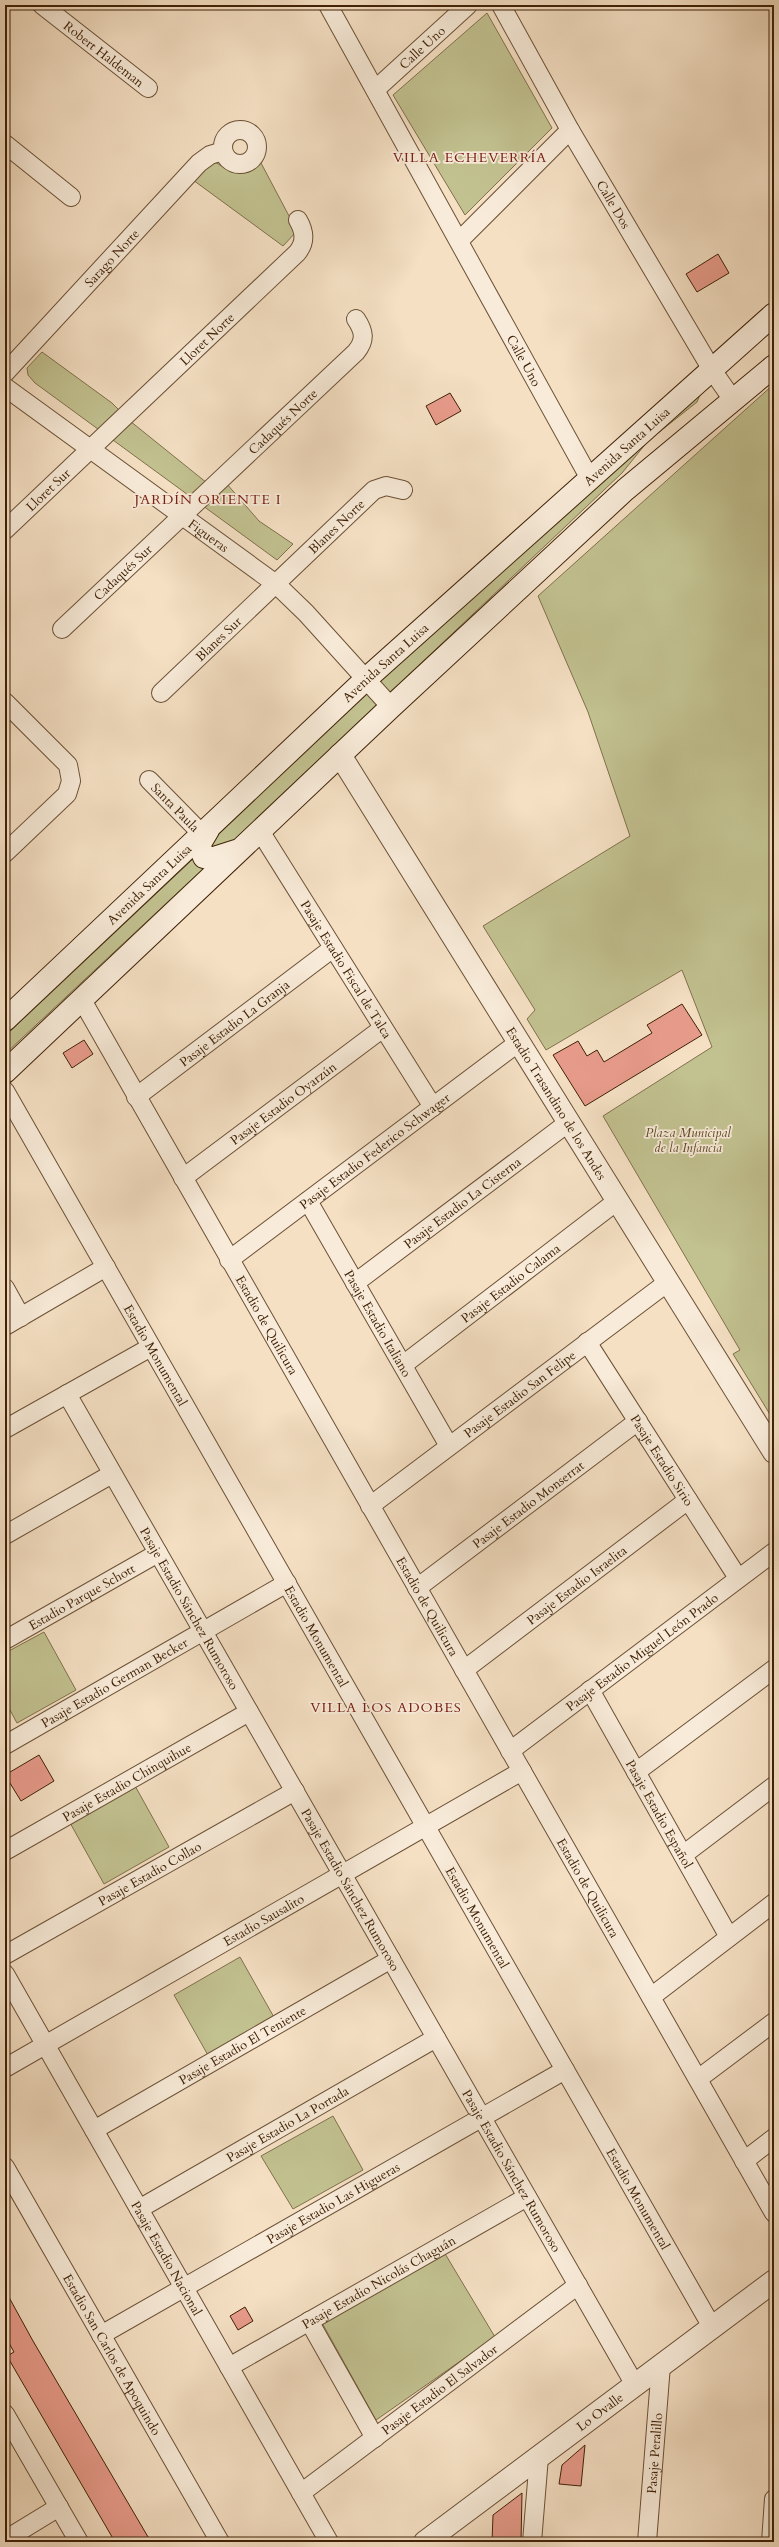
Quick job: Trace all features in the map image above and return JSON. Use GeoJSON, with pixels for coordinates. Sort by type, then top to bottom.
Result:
{"type":"FeatureCollection","features":[{"type":"Feature","properties":{"kind":"main road","name":"Avenida Santa Luisa"},"geometry":{"type":"LineString","coordinates":[[5,1020],[366,679],[774,314]]}},
{"type":"Feature","properties":{"kind":"main road"},"geometry":{"type":"LineString","coordinates":[[5,1072],[340,754],[625,490],[774,366]]}},
{"type":"Feature","properties":{"kind":"main road","name":"Estadio Trasandino de los Andes"},"geometry":{"type":"LineString","coordinates":[[340,754],[774,1452]]}},
{"type":"Feature","properties":{"kind":"main road"},"geometry":{"type":"LineString","coordinates":[[208,829],[199,845],[204,857],[211,859],[239,851]]}},
{"type":"Feature","properties":{"kind":"main road","name":"Lo Ovalle"},"geometry":{"type":"LineString","coordinates":[[425,2542],[774,2281]]}},
{"type":"Feature","properties":{"kind":"street","name":"Robert Haldeman"},"geometry":{"type":"LineString","coordinates":[[42,5],[148,88]]}},
{"type":"Feature","properties":{"kind":"street","name":"Calle Uno"},"geometry":{"type":"LineString","coordinates":[[328,5],[460,240],[590,479]]}},
{"type":"Feature","properties":{"kind":"street","name":"Calle Uno"},"geometry":{"type":"LineString","coordinates":[[376,89],[468,5]]}},
{"type":"Feature","properties":{"kind":"street","name":"Calle Dos"},"geometry":{"type":"LineString","coordinates":[[501,5],[570,130],[712,370],[733,400]]}},
{"type":"Feature","properties":{"kind":"street"},"geometry":{"type":"LineString","coordinates":[[460,240],[570,130]]}},
{"type":"Feature","properties":{"kind":"street"},"geometry":{"type":"LineString","coordinates":[[5,144],[71,197]]}},
{"type":"Feature","properties":{"kind":"street","name":"Sarago Norte"},"geometry":{"type":"LineString","coordinates":[[5,373],[199,163],[210,155],[223,151]]}},
{"type":"Feature","properties":{"kind":"street","name":"Lloret Norte"},"geometry":{"type":"LineString","coordinates":[[91,449],[296,252],[304,240],[302,227],[298,220]]}},
{"type":"Feature","properties":{"kind":"street","name":"Cadaqués Norte"},"geometry":{"type":"LineString","coordinates":[[183,515],[356,352],[363,339],[363,333],[356,319]]}},
{"type":"Feature","properties":{"kind":"street","name":"Figueras"},"geometry":{"type":"LineString","coordinates":[[5,387],[276,584],[391,707]]}},
{"type":"Feature","properties":{"kind":"street","name":"Lloret Sur"},"geometry":{"type":"LineString","coordinates":[[5,530],[91,449]]}},
{"type":"Feature","properties":{"kind":"street","name":"Blanes Norte"},"geometry":{"type":"LineString","coordinates":[[276,584],[374,490],[386,486],[403,490]]}},
{"type":"Feature","properties":{"kind":"street","name":"Cadaqués Sur"},"geometry":{"type":"LineString","coordinates":[[62,629],[183,515]]}},
{"type":"Feature","properties":{"kind":"street","name":"Blanes Sur"},"geometry":{"type":"LineString","coordinates":[[161,693],[276,584]]}},
{"type":"Feature","properties":{"kind":"street"},"geometry":{"type":"LineString","coordinates":[[5,702],[68,765],[71,781],[67,794],[5,853]]}},
{"type":"Feature","properties":{"kind":"street","name":"Santa Paula"},"geometry":{"type":"LineString","coordinates":[[149,780],[208,829]]}},
{"type":"Feature","properties":{"kind":"street","name":"Pasaje Estadio Fiscal de Talca"},"geometry":{"type":"LineString","coordinates":[[260,831],[433,1107]]}},
{"type":"Feature","properties":{"kind":"street","name":"Pasaje Estadio La Granja"},"geometry":{"type":"LineString","coordinates":[[136,1097],[333,948]]}},
{"type":"Feature","properties":{"kind":"street","name":"Estadio de Quilicura"},"geometry":{"type":"LineString","coordinates":[[82,1000],[774,2213]]}},
{"type":"Feature","properties":{"kind":"street","name":"Pasaje Estadio Oyarzún"},"geometry":{"type":"LineString","coordinates":[[183,1178],[383,1028]]}},
{"type":"Feature","properties":{"kind":"street","name":"Pasaje Estadio Federico Schwager"},"geometry":{"type":"LineString","coordinates":[[229,1260],[519,1042]]}},
{"type":"Feature","properties":{"kind":"street","name":"Estadio Monumental"},"geometry":{"type":"LineString","coordinates":[[5,1091],[712,2327]]}},
{"type":"Feature","properties":{"kind":"street","name":"Pasaje Estadio La Cisterna"},"geometry":{"type":"LineString","coordinates":[[355,1283],[569,1122]]}},
{"type":"Feature","properties":{"kind":"street","name":"Pasaje Estadio Italiano"},"geometry":{"type":"LineString","coordinates":[[308,1201],[449,1446]]}},
{"type":"Feature","properties":{"kind":"street","name":"Pasaje Estadio Calama"},"geometry":{"type":"LineString","coordinates":[[403,1364],[617,1201]]}},
{"type":"Feature","properties":{"kind":"street"},"geometry":{"type":"LineString","coordinates":[[5,1326],[106,1267]]}},
{"type":"Feature","properties":{"kind":"street","name":"Pasaje Estadio San Felipe"},"geometry":{"type":"LineString","coordinates":[[370,1506],[668,1282]]}},
{"type":"Feature","properties":{"kind":"street"},"geometry":{"type":"LineString","coordinates":[[5,1288],[21,1317]]}},
{"type":"Feature","properties":{"kind":"street","name":"Pasaje Estadio Sirio"},"geometry":{"type":"LineString","coordinates":[[587,1342],[738,1578]]}},
{"type":"Feature","properties":{"kind":"street"},"geometry":{"type":"LineString","coordinates":[[5,1429],[152,1347]]}},
{"type":"Feature","properties":{"kind":"street","name":"Pasaje Estadio Sánchez Rumoroso"},"geometry":{"type":"LineString","coordinates":[[67,1394],[635,2385]]}},
{"type":"Feature","properties":{"kind":"street","name":"Pasaje Estadio Monserrat"},"geometry":{"type":"LineString","coordinates":[[417,1588],[638,1421]]}},
{"type":"Feature","properties":{"kind":"street"},"geometry":{"type":"LineString","coordinates":[[5,1535],[112,1474]]}},
{"type":"Feature","properties":{"kind":"street","name":"Pasaje Estadio Israelita"},"geometry":{"type":"LineString","coordinates":[[464,1670],[688,1500]]}},
{"type":"Feature","properties":{"kind":"street","name":"Pasaje Estadio Miguel León Prado"},"geometry":{"type":"LineString","coordinates":[[510,1751],[774,1552]]}},
{"type":"Feature","properties":{"kind":"street","name":"Estadio Parque Schott"},"geometry":{"type":"LineString","coordinates":[[5,1640],[158,1553]]}},
{"type":"Feature","properties":{"kind":"street","name":"Pasaje Estadio German Becker"},"geometry":{"type":"LineString","coordinates":[[5,1745],[287,1583]]}},
{"type":"Feature","properties":{"kind":"street"},"geometry":{"type":"LineString","coordinates":[[636,1772],[774,1669]]}},
{"type":"Feature","properties":{"kind":"street","name":"Pasaje Estadio Español"},"geometry":{"type":"LineString","coordinates":[[590,1690],[729,1937]]}},
{"type":"Feature","properties":{"kind":"street","name":"Pasaje Estadio Chinquihue"},"geometry":{"type":"LineString","coordinates":[[5,1851],[249,1712]]}},
{"type":"Feature","properties":{"kind":"street","name":"Estadio Sausalito"},"geometry":{"type":"LineString","coordinates":[[5,2068],[522,1771]]}},
{"type":"Feature","properties":{"kind":"street"},"geometry":{"type":"LineString","coordinates":[[683,1855],[774,1786]]}},
{"type":"Feature","properties":{"kind":"street","name":"Pasaje Estadio Collao"},"geometry":{"type":"LineString","coordinates":[[5,1955],[295,1791]]}},
{"type":"Feature","properties":{"kind":"street"},"geometry":{"type":"LineString","coordinates":[[651,1997],[774,1903]]}},
{"type":"Feature","properties":{"kind":"street","name":"Pasaje Estadio El Teniente"},"geometry":{"type":"LineString","coordinates":[[94,2130],[391,1959]]}},
{"type":"Feature","properties":{"kind":"street","name":"Pasaje Estadio Nacional"},"geometry":{"type":"LineString","coordinates":[[5,1974],[329,2542]]}},
{"type":"Feature","properties":{"kind":"street"},"geometry":{"type":"LineString","coordinates":[[698,2079],[774,2022]]}},
{"type":"Feature","properties":{"kind":"street","name":"Pasaje Estadio La Portada"},"geometry":{"type":"LineString","coordinates":[[139,2209],[436,2038]]}},
{"type":"Feature","properties":{"kind":"street","name":"Pasaje Estadio Las Higueras"},"geometry":{"type":"LineString","coordinates":[[101,2335],[565,2070]]}},
{"type":"Feature","properties":{"kind":"street"},"geometry":{"type":"LineString","coordinates":[[744,2161],[774,2138]]}},
{"type":"Feature","properties":{"kind":"street","name":"Estadio San Carlos de Apoquindo"},"geometry":{"type":"LineString","coordinates":[[5,2168],[220,2542]]}},
{"type":"Feature","properties":{"kind":"street","name":"Pasaje Estadio Nicolás Chaguán"},"geometry":{"type":"LineString","coordinates":[[229,2367],[527,2197]]}},
{"type":"Feature","properties":{"kind":"street","name":"Pasaje Estadio El Salvador"},"geometry":{"type":"LineString","coordinates":[[302,2493],[578,2285]]}},
{"type":"Feature","properties":{"kind":"street"},"geometry":{"type":"LineString","coordinates":[[309,2322],[375,2438]]}},
{"type":"Feature","properties":{"kind":"street","name":"Pasaje Peralillo"},"geometry":{"type":"LineString","coordinates":[[647,2542],[661,2365]]}},
{"type":"Feature","properties":{"kind":"street"},"geometry":{"type":"LineString","coordinates":[[5,2414],[79,2542]]}},
{"type":"Feature","properties":{"kind":"street"},"geometry":{"type":"LineString","coordinates":[[532,2542],[538,2457]]}},
{"type":"Feature","properties":{"kind":"street"},"geometry":{"type":"LineString","coordinates":[[771,2542],[774,2499]]}},
{"type":"Feature","properties":{"kind":"street"},"geometry":{"type":"LineString","coordinates":[[5,2540],[59,2508]]}},
{"type":"Feature","properties":{"kind":"green space"},"geometry":{"type":"Polygon","coordinates":[[[487,13],[552,128],[465,215],[393,95],[487,13]]]}},
{"type":"Feature","properties":{"kind":"green space"},"geometry":{"type":"Polygon","coordinates":[[[212,160],[231,172],[261,163],[297,231],[283,246],[193,180],[212,160]]]}},
{"type":"Feature","properties":{"kind":"green space"},"geometry":{"type":"Polygon","coordinates":[[[42,352],[112,403],[130,421],[217,491],[226,483],[259,521],[293,544],[277,560],[35,383],[28,375],[27,368],[42,352]]]}},
{"type":"Feature","properties":{"kind":"green space","name":"Plaza Municipal de la Infancia"},"geometry":{"type":"Polygon","coordinates":[[[774,384],[774,1421],[733,1354],[740,1350],[603,1116],[712,1047],[682,970],[546,1050],[527,1019],[535,1010],[483,926],[630,836],[588,712],[538,596],[774,384]]]}},
{"type":"Feature","properties":{"kind":"green space"},"geometry":{"type":"Polygon","coordinates":[[[702,390],[697,402],[648,441],[622,473],[230,844],[211,847],[213,840],[392,664],[702,390]]]}},
{"type":"Feature","properties":{"kind":"green space"},"geometry":{"type":"Polygon","coordinates":[[[193,859],[205,867],[5,1054],[5,1036],[193,859]]]}},
{"type":"Feature","properties":{"kind":"green space"},"geometry":{"type":"Polygon","coordinates":[[[44,1632],[76,1690],[17,1723],[5,1701],[5,1653],[44,1632]]]}},
{"type":"Feature","properties":{"kind":"green space"},"geometry":{"type":"Polygon","coordinates":[[[134,1784],[169,1847],[104,1884],[69,1821],[134,1784]]]}},
{"type":"Feature","properties":{"kind":"green space"},"geometry":{"type":"Polygon","coordinates":[[[240,1957],[275,2019],[209,2057],[174,1995],[240,1957]]]}},
{"type":"Feature","properties":{"kind":"green space"},"geometry":{"type":"Polygon","coordinates":[[[333,2116],[363,2170],[293,2209],[261,2156],[333,2116]]]}},
{"type":"Feature","properties":{"kind":"green space"},"geometry":{"type":"Polygon","coordinates":[[[444,2252],[495,2337],[376,2420],[321,2321],[444,2252]]]}},
{"type":"Feature","properties":{"kind":"building"},"geometry":{"type":"Polygon","coordinates":[[[718,254],[729,273],[697,292],[686,274],[718,254]]]}},
{"type":"Feature","properties":{"kind":"building"},"geometry":{"type":"Polygon","coordinates":[[[450,393],[461,411],[436,425],[426,406],[450,393]]]}},
{"type":"Feature","properties":{"kind":"building"},"geometry":{"type":"Polygon","coordinates":[[[682,1004],[702,1035],[585,1106],[553,1055],[578,1041],[587,1056],[597,1050],[604,1062],[652,1033],[647,1025],[682,1004]]]}},
{"type":"Feature","properties":{"kind":"building"},"geometry":{"type":"Polygon","coordinates":[[[84,1040],[93,1054],[72,1068],[63,1053],[84,1040]]]}},
{"type":"Feature","properties":{"kind":"building"},"geometry":{"type":"Polygon","coordinates":[[[39,1755],[54,1781],[21,1801],[5,1775],[39,1755]]]}},
{"type":"Feature","properties":{"kind":"building"},"geometry":{"type":"Polygon","coordinates":[[[5,2290],[33,2341],[151,2542],[115,2542],[7,2356],[14,2352],[5,2336],[5,2290]]]}},
{"type":"Feature","properties":{"kind":"building"},"geometry":{"type":"Polygon","coordinates":[[[245,2307],[253,2321],[238,2330],[230,2316],[245,2307]]]}},
{"type":"Feature","properties":{"kind":"building"},"geometry":{"type":"Polygon","coordinates":[[[585,2445],[581,2486],[559,2484],[562,2465],[585,2445]]]}},
{"type":"Feature","properties":{"kind":"building"},"geometry":{"type":"Polygon","coordinates":[[[522,2493],[521,2542],[492,2542],[493,2515],[522,2493]]]}},
{"type":"Feature","properties":{"kind":"district","name":"VILLA ECHEVERRÍA"},"geometry":{"type":"Point","coordinates":[470,157]}},
{"type":"Feature","properties":{"kind":"district","name":"JARDÍN ORIENTE I"},"geometry":{"type":"Point","coordinates":[208,499]}},
{"type":"Feature","properties":{"kind":"district","name":"VILLA LOS ADOBES"},"geometry":{"type":"Point","coordinates":[386,1707]}}]}
